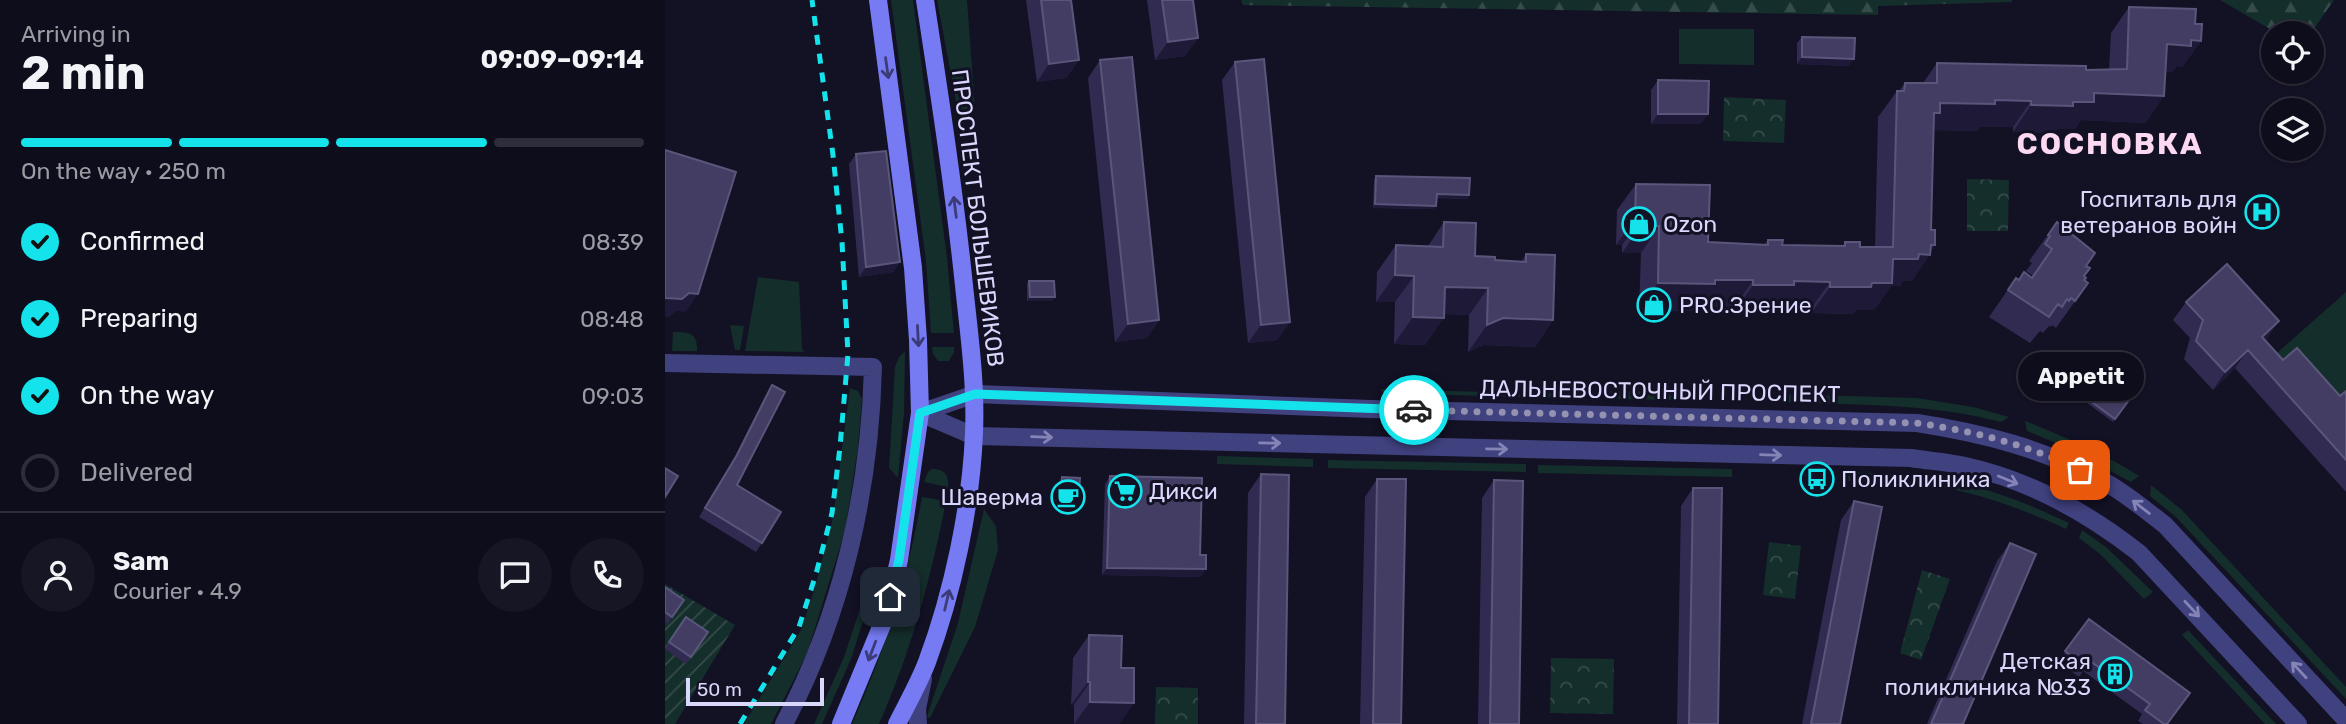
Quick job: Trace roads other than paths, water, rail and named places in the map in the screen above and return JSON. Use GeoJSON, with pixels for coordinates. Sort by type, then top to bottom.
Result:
{"type":"FeatureCollection","features":[{"type":"Feature","properties":{"kind":"main road"},"geometry":{"type":"LineString","coordinates":[[841,724],[886,615],[899,560],[920,413],[913,268],[878,0]]}},
{"type":"Feature","properties":{"kind":"main road","name":"ПРОСПЕКТ БОЛЬШЕВИКОВ"},"geometry":{"type":"LineString","coordinates":[[897,724],[926,664],[946,606],[968,498],[974,436],[975,394],[953,189],[925,0]]}},
{"type":"Feature","properties":{"kind":"street"},"geometry":{"type":"LineString","coordinates":[[665,363],[873,367],[868,445],[850,550],[836,602],[819,649],[784,724]]}},
{"type":"Feature","properties":{"kind":"street","name":"ДАЛЬНЕВОСТОЧНЫЙ ПРОСПЕКТ"},"geometry":{"type":"LineString","coordinates":[[920,413],[975,394],[1371,409],[1917,423],[1968,430],[2057,459],[2104,481],[2140,505],[2165,526],[2346,720]]}},
{"type":"Feature","properties":{"kind":"street"},"geometry":{"type":"LineString","coordinates":[[920,413],[974,436],[1911,458],[1964,466],[2040,492],[2111,530],[2139,553],[2298,724]]}},
{"type":"Feature","properties":{"kind":"street"},"geometry":{"type":"LineString","coordinates":[[918,724],[917,709],[926,664]]}},
{"type":"Feature","properties":{"kind":"railway"},"geometry":{"type":"LineString","coordinates":[[740,724],[799,627],[832,513],[840,447],[848,354],[842,242],[812,0]]}},
{"type":"Feature","properties":{"kind":"place","name":"Госпиталь для ветеранов войн"},"geometry":{"type":"Point","coordinates":[2262,212]}},
{"type":"Feature","properties":{"kind":"place","name":"Ozon"},"geometry":{"type":"Point","coordinates":[1639,224]}},
{"type":"Feature","properties":{"kind":"place","name":"PRO.Зрение"},"geometry":{"type":"Point","coordinates":[1654,305]}},
{"type":"Feature","properties":{"kind":"place","name":"Appetit"},"geometry":{"type":"Point","coordinates":[2080,470]}},
{"type":"Feature","properties":{"kind":"place","name":"Поликлиника"},"geometry":{"type":"Point","coordinates":[1817,479]}},
{"type":"Feature","properties":{"kind":"place","name":"Дикси"},"geometry":{"type":"Point","coordinates":[1125,491]}},
{"type":"Feature","properties":{"kind":"place","name":"Шаверма"},"geometry":{"type":"Point","coordinates":[1068,497]}},
{"type":"Feature","properties":{"kind":"place","name":"Детская поликлиника №33"},"geometry":{"type":"Point","coordinates":[2115,674]}},
{"type":"Feature","properties":{"kind":"district","name":"СОСНОВКА"},"geometry":{"type":"Point","coordinates":[2110,144]}}]}
